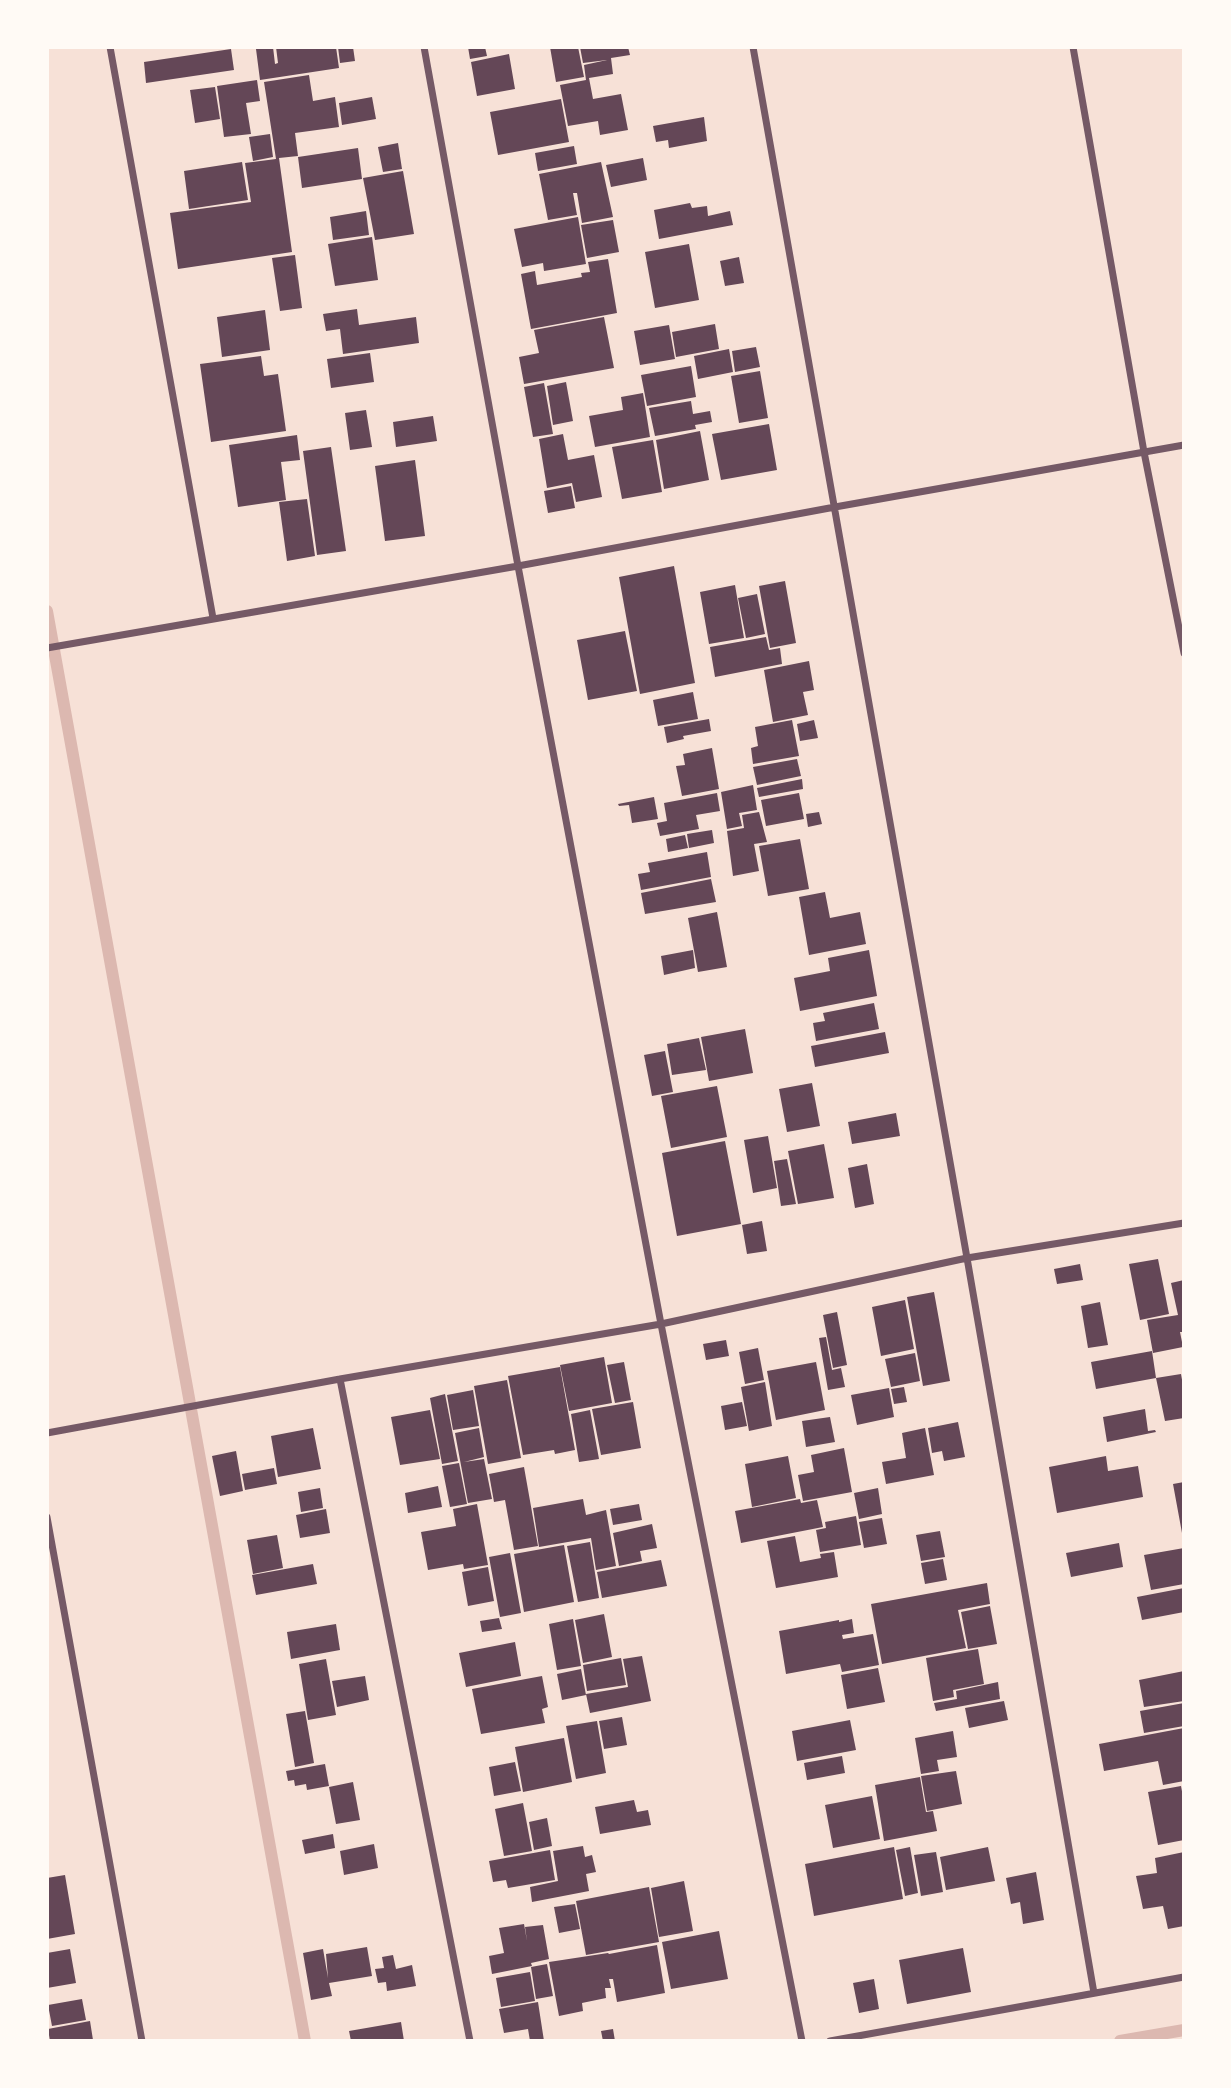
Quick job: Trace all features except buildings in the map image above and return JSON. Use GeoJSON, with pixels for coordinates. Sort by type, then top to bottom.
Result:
{"type":"FeatureCollection","features":[{"type":"Feature","properties":{"kind":"street"},"geometry":{"type":"LineString","coordinates":[[110,47],[213,618]]}},
{"type":"Feature","properties":{"kind":"street"},"geometry":{"type":"LineString","coordinates":[[424,47],[518,566],[661,1324],[802,2041]]}},
{"type":"Feature","properties":{"kind":"street"},"geometry":{"type":"LineString","coordinates":[[753,47],[1094,1993]]}},
{"type":"Feature","properties":{"kind":"street"},"geometry":{"type":"LineString","coordinates":[[1073,47],[1144,452],[1184,653]]}},
{"type":"Feature","properties":{"kind":"street"},"geometry":{"type":"LineString","coordinates":[[47,648],[518,566],[1184,444]]}},
{"type":"Feature","properties":{"kind":"street"},"geometry":{"type":"LineString","coordinates":[[47,1433],[661,1324],[967,1258],[1184,1223]]}},
{"type":"Feature","properties":{"kind":"street"},"geometry":{"type":"LineString","coordinates":[[340,1379],[470,2041]]}},
{"type":"Feature","properties":{"kind":"street"},"geometry":{"type":"LineString","coordinates":[[47,1517],[142,2041]]}},
{"type":"Feature","properties":{"kind":"street"},"geometry":{"type":"LineString","coordinates":[[830,2041],[1184,1977]]}},
{"type":"Feature","properties":{"kind":"waterway"},"geometry":{"type":"LineString","coordinates":[[47,611],[305,2041]]}},
{"type":"Feature","properties":{"kind":"waterway"},"geometry":{"type":"LineString","coordinates":[[1120,2041],[1184,2030]]}}]}
